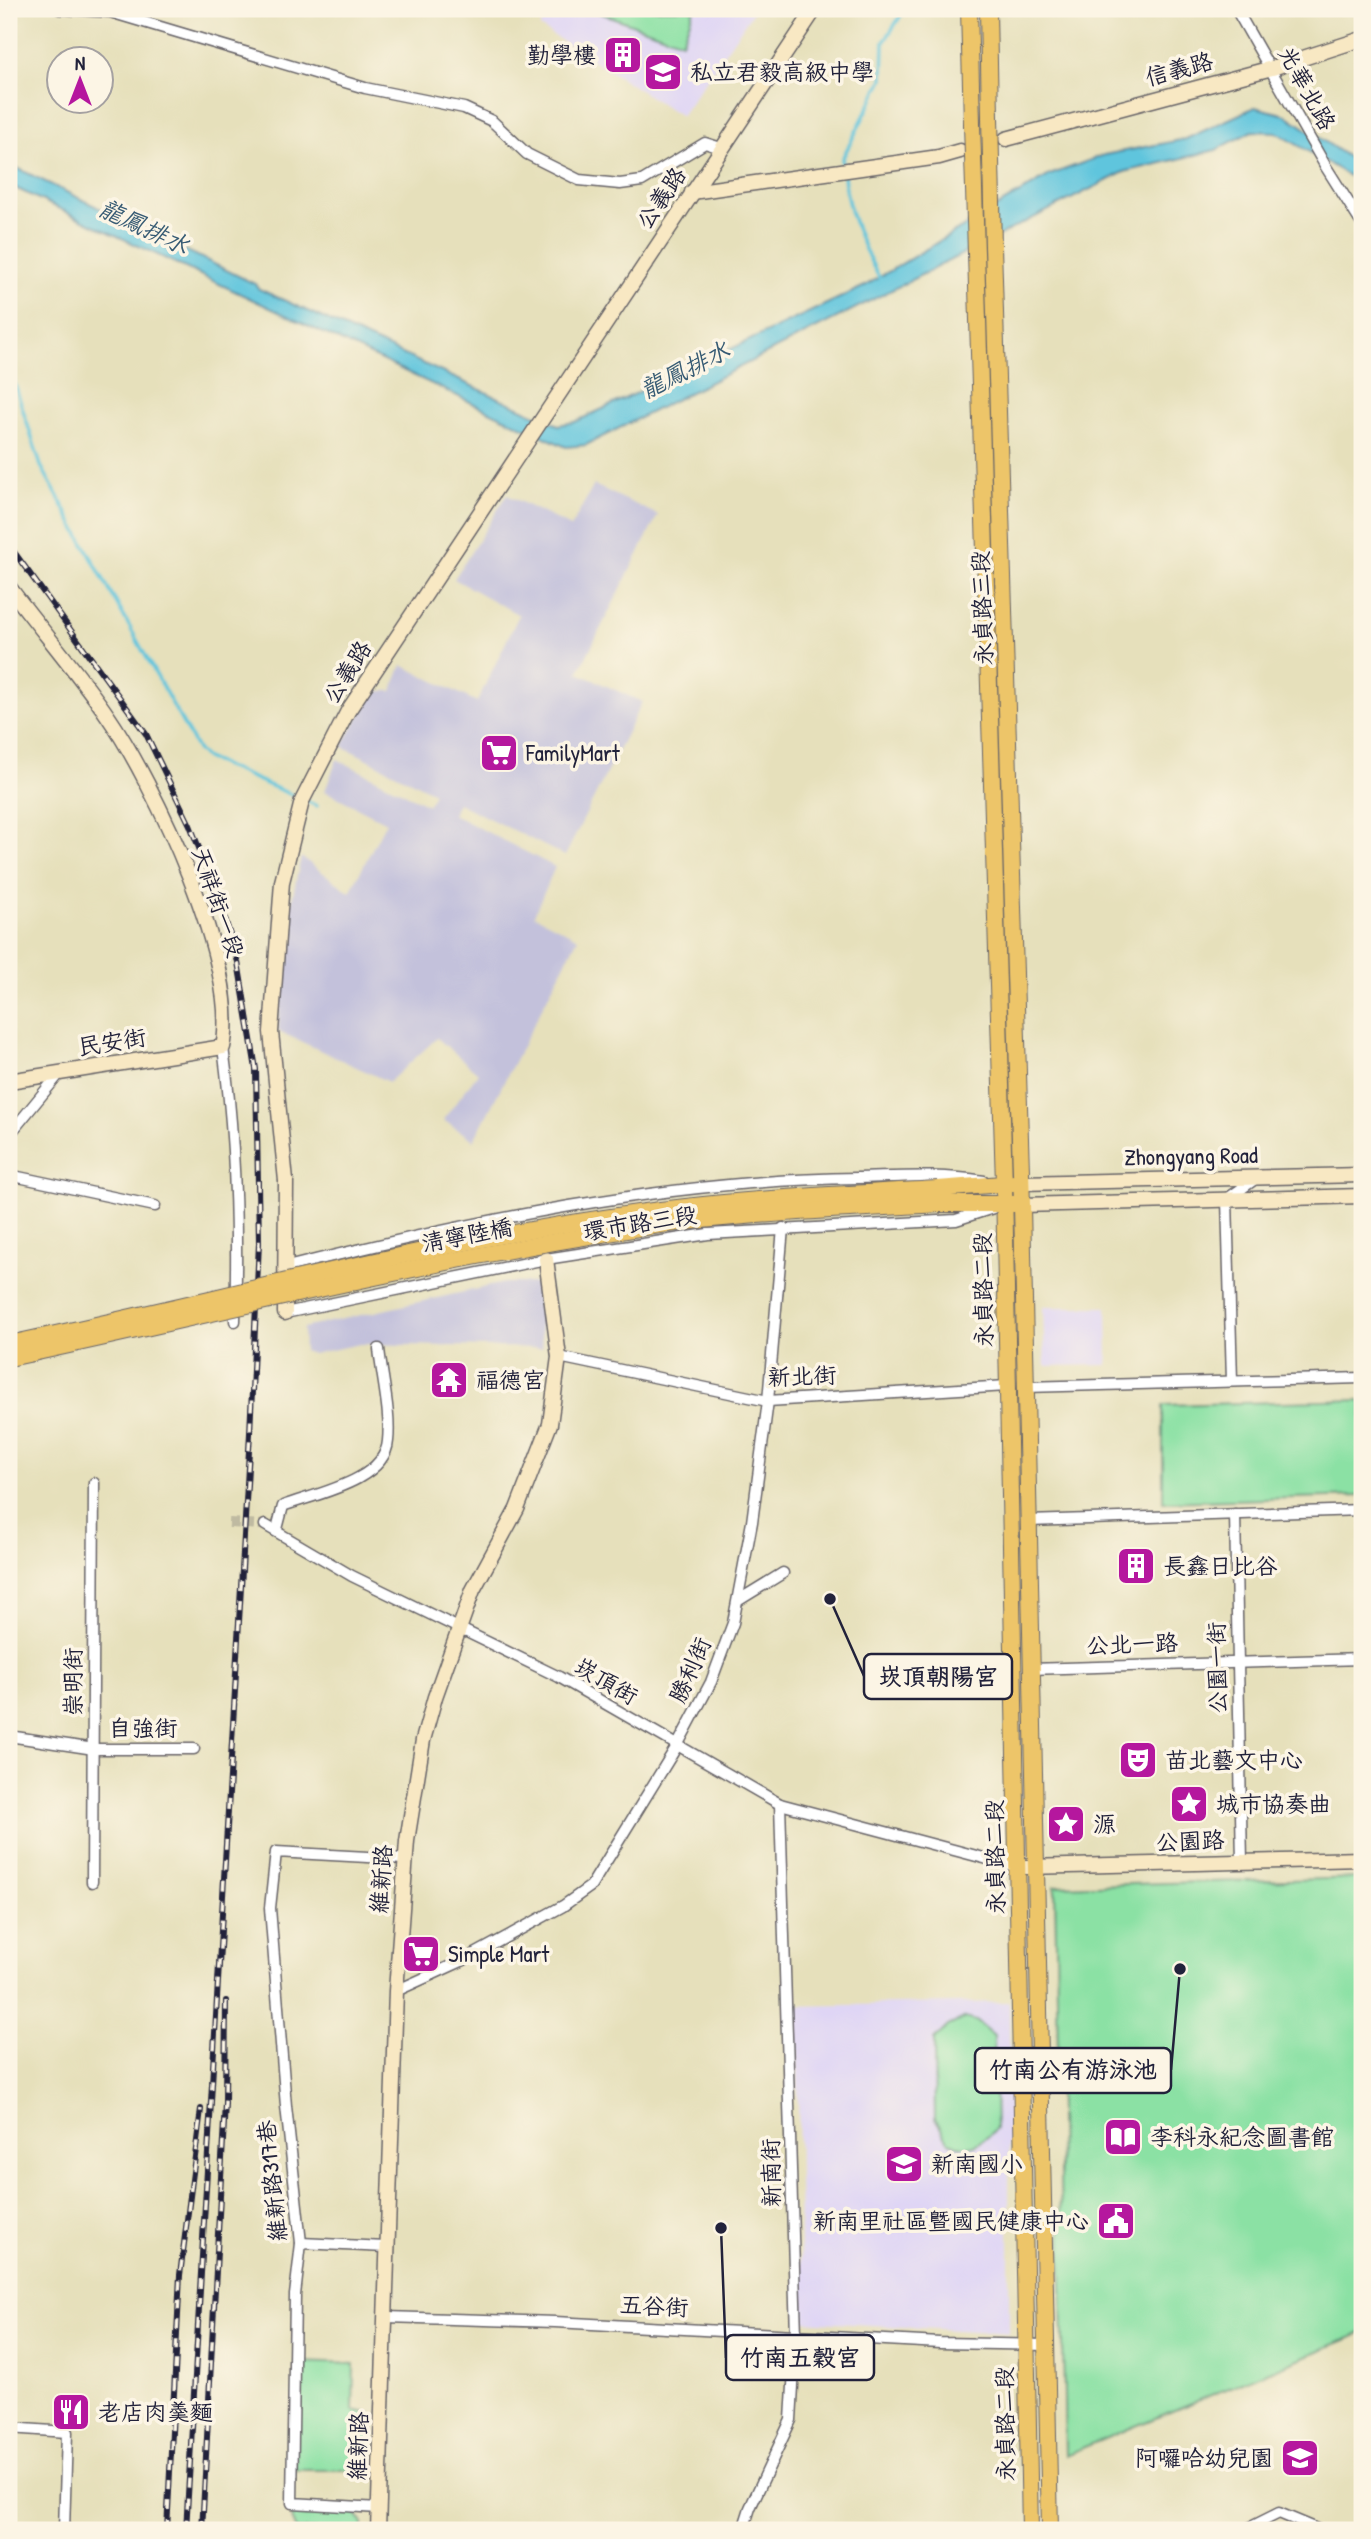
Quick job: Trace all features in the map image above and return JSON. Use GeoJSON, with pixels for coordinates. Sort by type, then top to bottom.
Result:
{"type":"FeatureCollection","features":[{"type":"Feature","properties":{"kind":"main road","name":"永貞路三段"},"geometry":{"type":"LineString","coordinates":[[969,9],[976,253],[1013,1183],[1022,1205]]}},
{"type":"Feature","properties":{"kind":"main road","name":"永貞路三段"},"geometry":{"type":"LineString","coordinates":[[988,9],[1013,1183]]}},
{"type":"Feature","properties":{"kind":"main road"},"geometry":{"type":"LineString","coordinates":[[939,1197],[1013,1183]]}},
{"type":"Feature","properties":{"kind":"main road","name":"永貞路二段"},"geometry":{"type":"LineString","coordinates":[[1013,1183],[1005,1204],[1007,1386],[1030,2530]]}},
{"type":"Feature","properties":{"kind":"main road"},"geometry":{"type":"LineString","coordinates":[[939,1197],[1022,1205]]}},
{"type":"Feature","properties":{"kind":"main road","name":"清寧陸橋"},"geometry":{"type":"LineString","coordinates":[[9,1344],[485,1238],[609,1217],[726,1201],[939,1197]]}},
{"type":"Feature","properties":{"kind":"main road","name":"清寧陸橋"},"geometry":{"type":"LineString","coordinates":[[9,1359],[428,1265],[616,1231],[761,1213],[939,1197]]}},
{"type":"Feature","properties":{"kind":"main road","name":"永貞路二段"},"geometry":{"type":"LineString","coordinates":[[1022,1205],[1050,2530]]}},
{"type":"Feature","properties":{"kind":"main road"},"geometry":{"type":"LineString","coordinates":[[1012,1592],[1030,1592]]}},
{"type":"Feature","properties":{"kind":"main road"},"geometry":{"type":"LineString","coordinates":[[1029,2473],[1049,2473]]}},
{"type":"Feature","properties":{"kind":"street"},"geometry":{"type":"LineString","coordinates":[[59,9],[110,12],[365,88],[464,108],[492,121],[527,153],[579,180],[620,184],[642,181],[705,143],[721,148]]}},
{"type":"Feature","properties":{"kind":"street","name":"公義路"},"geometry":{"type":"LineString","coordinates":[[287,1267],[284,1149],[272,1050],[272,1004],[280,893],[299,810],[307,788],[348,711],[815,9]]}},
{"type":"Feature","properties":{"kind":"street","name":"光華北路"},"geometry":{"type":"LineString","coordinates":[[1236,9],[1362,224]]}},
{"type":"Feature","properties":{"kind":"street","name":"信義路"},"geometry":{"type":"LineString","coordinates":[[1006,139],[1272,68],[1362,39]]}},
{"type":"Feature","properties":{"kind":"street"},"geometry":{"type":"LineString","coordinates":[[692,192],[939,157],[960,151]]}},
{"type":"Feature","properties":{"kind":"street","name":"天祥街一段"},"geometry":{"type":"LineString","coordinates":[[9,587],[107,715],[138,769],[177,848],[209,934],[226,1009],[223,1047],[229,1105],[236,1278],[234,1321]]}},
{"type":"Feature","properties":{"kind":"street","name":"民安街"},"geometry":{"type":"LineString","coordinates":[[9,1081],[223,1047]]}},
{"type":"Feature","properties":{"kind":"street"},"geometry":{"type":"LineString","coordinates":[[9,1135],[59,1074]]}},
{"type":"Feature","properties":{"kind":"street","name":"環市路三段"},"geometry":{"type":"LineString","coordinates":[[287,1267],[411,1236],[639,1196],[821,1178],[944,1174],[1013,1183]]}},
{"type":"Feature","properties":{"kind":"street"},"geometry":{"type":"LineString","coordinates":[[9,1175],[155,1206]]}},
{"type":"Feature","properties":{"kind":"street","name":"Zhongyang Road"},"geometry":{"type":"LineString","coordinates":[[1013,1183],[1362,1175]]}},
{"type":"Feature","properties":{"kind":"street"},"geometry":{"type":"LineString","coordinates":[[1232,1381],[1227,1199],[1258,1177]]}},
{"type":"Feature","properties":{"kind":"street","name":"Zhongyang Road"},"geometry":{"type":"LineString","coordinates":[[1022,1205],[1362,1196]]}},
{"type":"Feature","properties":{"kind":"street","name":"環市路三段"},"geometry":{"type":"LineString","coordinates":[[285,1313],[545,1259],[708,1234],[956,1220],[1005,1204]]}},
{"type":"Feature","properties":{"kind":"street"},"geometry":{"type":"LineString","coordinates":[[590,1205],[599,1251]]}},
{"type":"Feature","properties":{"kind":"street","name":"勝利街"},"geometry":{"type":"LineString","coordinates":[[397,1991],[466,1959],[563,1906],[592,1886],[677,1746],[711,1682],[739,1600],[768,1401],[783,1228]]}},
{"type":"Feature","properties":{"kind":"street","name":"維新路"},"geometry":{"type":"LineString","coordinates":[[378,2530],[386,2247],[404,1859],[423,1740],[459,1630],[473,1590],[517,1509],[539,1460],[550,1424],[559,1357],[545,1259]]}},
{"type":"Feature","properties":{"kind":"street"},"geometry":{"type":"LineString","coordinates":[[285,1313],[287,1267]]}},
{"type":"Feature","properties":{"kind":"street"},"geometry":{"type":"LineString","coordinates":[[277,1529],[283,1506],[367,1475],[383,1460],[388,1442],[379,1349]]}},
{"type":"Feature","properties":{"kind":"street","name":"新北街"},"geometry":{"type":"LineString","coordinates":[[559,1357],[768,1401],[1007,1386]]}},
{"type":"Feature","properties":{"kind":"street"},"geometry":{"type":"LineString","coordinates":[[1025,1387],[1362,1378]]}},
{"type":"Feature","properties":{"kind":"street","name":"崇明街"},"geometry":{"type":"LineString","coordinates":[[92,1882],[94,1482]]}},
{"type":"Feature","properties":{"kind":"street"},"geometry":{"type":"LineString","coordinates":[[1028,1521],[1362,1510]]}},
{"type":"Feature","properties":{"kind":"street","name":"公園一街"},"geometry":{"type":"LineString","coordinates":[[1235,1514],[1242,1862]]}},
{"type":"Feature","properties":{"kind":"street","name":"崁頂街"},"geometry":{"type":"LineString","coordinates":[[265,1525],[277,1529],[352,1576],[559,1677],[779,1804],[1018,1867]]}},
{"type":"Feature","properties":{"kind":"street"},"geometry":{"type":"LineString","coordinates":[[739,1600],[783,1573]]}},
{"type":"Feature","properties":{"kind":"street","name":"公北一路"},"geometry":{"type":"LineString","coordinates":[[1030,1669],[1362,1659]]}},
{"type":"Feature","properties":{"kind":"street","name":"自強街"},"geometry":{"type":"LineString","coordinates":[[9,1736],[94,1749],[194,1749]]}},
{"type":"Feature","properties":{"kind":"street","name":"新南街"},"geometry":{"type":"LineString","coordinates":[[743,2530],[750,2508],[791,2420],[796,2335],[779,1804]]}},
{"type":"Feature","properties":{"kind":"street","name":"維新路317巷"},"geometry":{"type":"LineString","coordinates":[[379,2508],[292,2503],[295,2295],[301,2243],[286,2106],[270,1908],[276,1852],[404,1859]]}},
{"type":"Feature","properties":{"kind":"street","name":"公園路"},"geometry":{"type":"LineString","coordinates":[[1018,1867],[1362,1859]]}},
{"type":"Feature","properties":{"kind":"street"},"geometry":{"type":"LineString","coordinates":[[301,2243],[386,2247]]}},
{"type":"Feature","properties":{"kind":"street","name":"五谷街"},"geometry":{"type":"LineString","coordinates":[[386,2317],[555,2322],[1046,2345]]}},
{"type":"Feature","properties":{"kind":"street"},"geometry":{"type":"LineString","coordinates":[[9,2428],[67,2432],[64,2530]]}},
{"type":"Feature","properties":{"kind":"street"},"geometry":{"type":"LineString","coordinates":[[1245,2530],[1279,2513],[1320,2530]]}},
{"type":"Feature","properties":{"kind":"shaded area","name":"私立君毅高級中學"},"geometry":{"type":"Polygon","coordinates":[[[547,9],[755,9],[681,116],[540,27],[547,9]]]}},
{"type":"Feature","properties":{"kind":"shaded area"},"geometry":{"type":"Polygon","coordinates":[[[594,485],[658,515],[578,673],[642,702],[565,856],[458,803],[452,814],[555,867],[534,915],[578,938],[474,1140],[443,1120],[478,1073],[437,1038],[389,1082],[278,1031],[287,924],[301,857],[350,892],[386,822],[325,791],[337,759],[428,805],[434,793],[342,746],[373,691],[392,691],[402,665],[477,702],[519,615],[454,579],[507,495],[571,527],[594,485]]]}},
{"type":"Feature","properties":{"kind":"shaded area"},"geometry":{"type":"Polygon","coordinates":[[[504,1283],[538,1283],[542,1348],[360,1344],[312,1354],[304,1351],[303,1328],[504,1283]]]}},
{"type":"Feature","properties":{"kind":"shaded area"},"geometry":{"type":"Polygon","coordinates":[[[1043,1307],[1107,1307],[1108,1365],[1045,1366],[1043,1307]]]}},
{"type":"Feature","properties":{"kind":"shaded area","name":"新南國小"},"geometry":{"type":"Polygon","coordinates":[[[1009,2002],[1009,2333],[801,2321],[797,2006],[1009,2002]]]}},
{"type":"Feature","properties":{"kind":"green space"},"geometry":{"type":"Polygon","coordinates":[[[589,9],[694,9],[682,42],[589,9]]]}},
{"type":"Feature","properties":{"kind":"green space"},"geometry":{"type":"Polygon","coordinates":[[[1362,1400],[1362,1496],[1163,1502],[1163,1405],[1362,1400]]]}},
{"type":"Feature","properties":{"kind":"green space"},"geometry":{"type":"Polygon","coordinates":[[[1362,1878],[1362,2333],[1065,2455],[1055,1886],[1362,1878]]]}},
{"type":"Feature","properties":{"kind":"green space"},"geometry":{"type":"Polygon","coordinates":[[[965,2018],[976,2021],[994,2036],[996,2128],[986,2139],[969,2146],[949,2142],[935,2119],[934,2040],[948,2026],[965,2018]]]}},
{"type":"Feature","properties":{"kind":"green space"},"geometry":{"type":"Polygon","coordinates":[[[297,2362],[354,2364],[353,2410],[372,2414],[367,2470],[295,2470],[297,2362]]]}},
{"type":"Feature","properties":{"kind":"green space"},"geometry":{"type":"Polygon","coordinates":[[[289,2511],[354,2512],[363,2522],[363,2530],[297,2530],[289,2511]]]}},
{"type":"Feature","properties":{"kind":"water"},"geometry":{"type":"Polygon","coordinates":[[[1255,107],[1286,115],[1355,162],[1362,161],[1362,180],[1356,180],[1276,132],[1252,131],[1216,150],[1124,172],[586,445],[566,447],[9,185],[9,164],[255,284],[259,289],[558,425],[575,422],[863,287],[1050,175],[1104,155],[1186,139],[1255,107]]]}},
{"type":"Feature","properties":{"kind":"waterway"},"geometry":{"type":"LineString","coordinates":[[843,166],[842,159],[883,79],[884,42],[905,9]]}},
{"type":"Feature","properties":{"kind":"waterway"},"geometry":{"type":"LineString","coordinates":[[844,174],[856,229],[881,281]]}},
{"type":"Feature","properties":{"kind":"waterway"},"geometry":{"type":"LineString","coordinates":[[9,367],[41,466],[198,751],[206,758],[299,798]]}},
{"type":"Feature","properties":{"kind":"waterway"},"geometry":{"type":"LineString","coordinates":[[306,801],[317,806]]}},
{"type":"Feature","properties":{"kind":"tunnel"},"geometry":{"type":"LineString","coordinates":[[229,1523],[265,1525]]}},
{"type":"Feature","properties":{"kind":"railway"},"geometry":{"type":"LineString","coordinates":[[9,545],[146,734],[190,825],[219,899],[238,962],[256,1069],[259,1243],[250,1433],[186,2530]]}},
{"type":"Feature","properties":{"kind":"railway"},"geometry":{"type":"LineString","coordinates":[[202,2530],[225,2103],[226,2001]]}},
{"type":"Feature","properties":{"kind":"railway"},"geometry":{"type":"LineString","coordinates":[[167,2530],[180,2275],[201,2109]]}},
{"type":"Feature","properties":{"kind":"place","name":"勤學樓"},"geometry":{"type":"Point","coordinates":[623,55]}},
{"type":"Feature","properties":{"kind":"place","name":"私立君毅高級中學"},"geometry":{"type":"Point","coordinates":[663,72]}},
{"type":"Feature","properties":{"kind":"place","name":"FamilyMart"},"geometry":{"type":"Point","coordinates":[499,753]}},
{"type":"Feature","properties":{"kind":"place","name":"福德宮"},"geometry":{"type":"Point","coordinates":[449,1380]}},
{"type":"Feature","properties":{"kind":"place","name":"長鑫日比谷"},"geometry":{"type":"Point","coordinates":[1136,1566]}},
{"type":"Feature","properties":{"kind":"place","name":"崁頂朝陽宮"},"geometry":{"type":"Point","coordinates":[830,1599]}},
{"type":"Feature","properties":{"kind":"place","name":"苗北藝文中心"},"geometry":{"type":"Point","coordinates":[1138,1760]}},
{"type":"Feature","properties":{"kind":"place","name":"城市協奏曲"},"geometry":{"type":"Point","coordinates":[1189,1804]}},
{"type":"Feature","properties":{"kind":"place","name":"源"},"geometry":{"type":"Point","coordinates":[1066,1824]}},
{"type":"Feature","properties":{"kind":"place","name":"Simple Mart"},"geometry":{"type":"Point","coordinates":[421,1954]}},
{"type":"Feature","properties":{"kind":"place","name":"竹南公有游泳池"},"geometry":{"type":"Point","coordinates":[1180,1969]}},
{"type":"Feature","properties":{"kind":"place","name":"李科永紀念圖書館"},"geometry":{"type":"Point","coordinates":[1123,2137]}},
{"type":"Feature","properties":{"kind":"place","name":"新南國小"},"geometry":{"type":"Point","coordinates":[904,2164]}},
{"type":"Feature","properties":{"kind":"place","name":"新南里社區暨國民健康中心"},"geometry":{"type":"Point","coordinates":[1116,2221]}},
{"type":"Feature","properties":{"kind":"place","name":"竹南五穀宮"},"geometry":{"type":"Point","coordinates":[721,2228]}},
{"type":"Feature","properties":{"kind":"place","name":"老店肉羮麵"},"geometry":{"type":"Point","coordinates":[71,2412]}},
{"type":"Feature","properties":{"kind":"place","name":"阿囉哈幼兒園"},"geometry":{"type":"Point","coordinates":[1300,2458]}},
{"type":"Feature","properties":{"kind":"water label","name":"龍鳳排水"},"geometry":{"type":"Point","coordinates":[144,227]}},
{"type":"Feature","properties":{"kind":"water label","name":"龍鳳排水"},"geometry":{"type":"Point","coordinates":[685,370]}}]}
